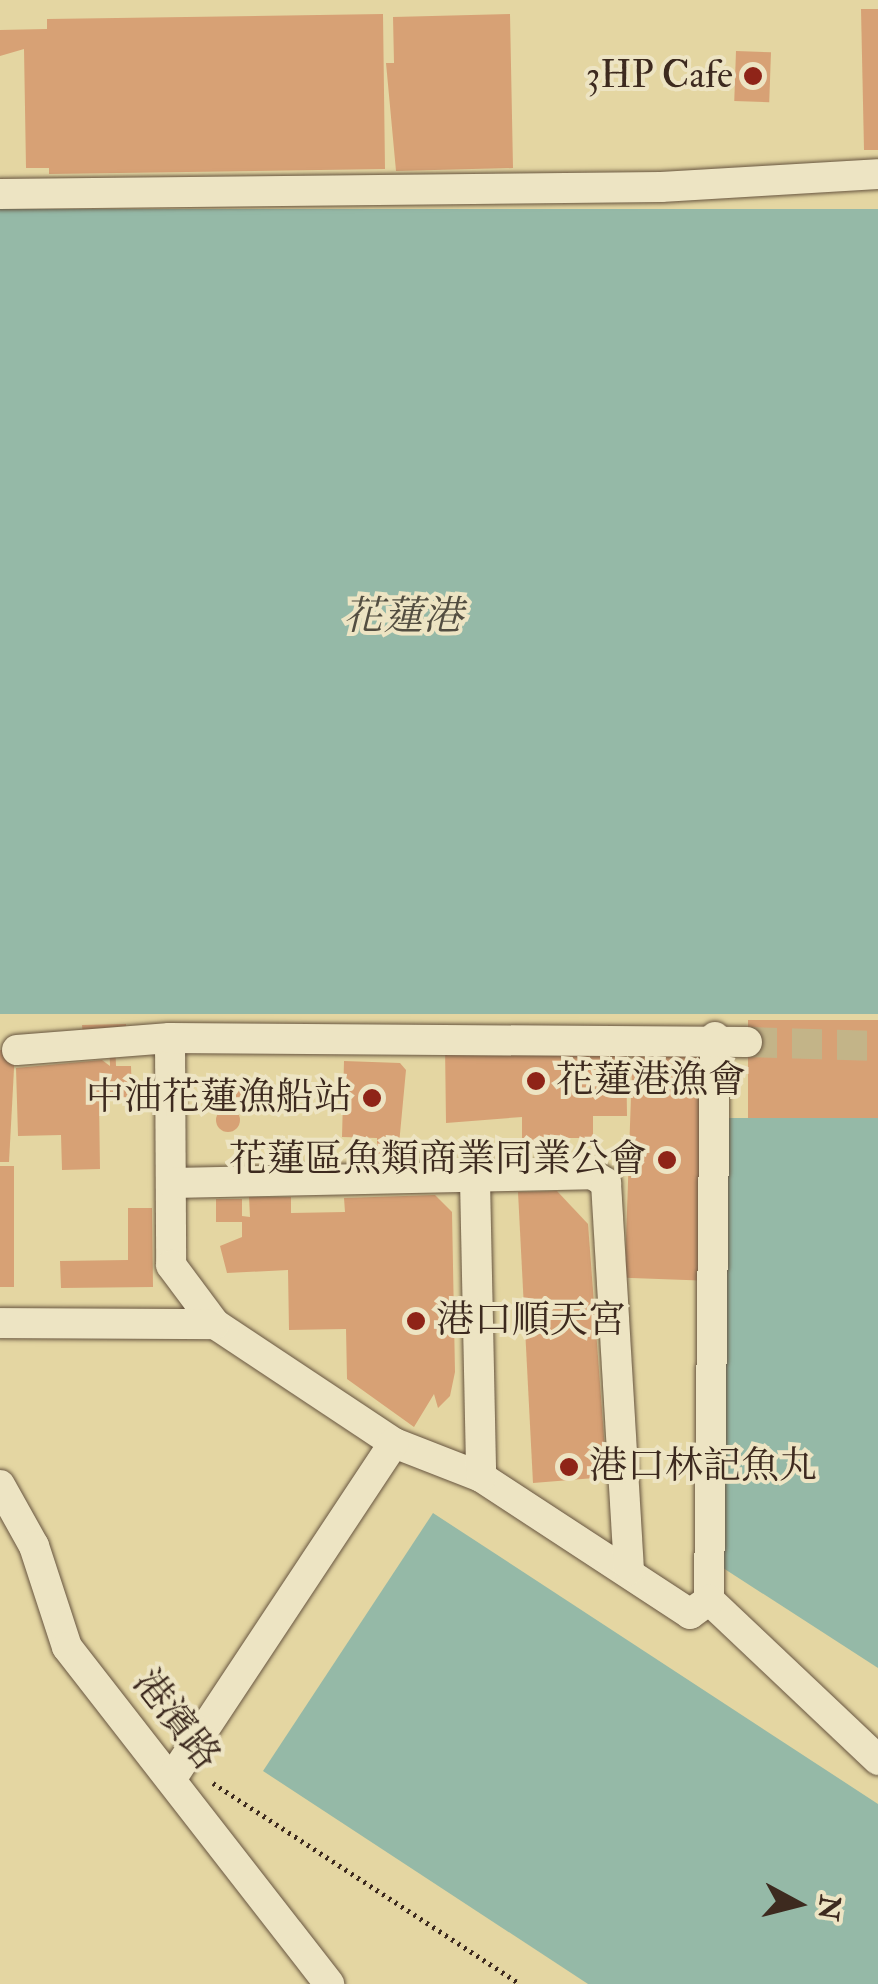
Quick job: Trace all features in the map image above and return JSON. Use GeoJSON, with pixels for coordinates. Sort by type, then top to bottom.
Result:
{"type":"FeatureCollection","features":[{"type":"Feature","properties":{"kind":"street"},"geometry":{"type":"LineString","coordinates":[[0,194],[661,187],[878,174]]}},
{"type":"Feature","properties":{"kind":"street"},"geometry":{"type":"LineString","coordinates":[[715,1037],[710,1600],[878,1760]]}},
{"type":"Feature","properties":{"kind":"street"},"geometry":{"type":"LineString","coordinates":[[17,1050],[170,1038],[715,1037],[747,1042]]}},
{"type":"Feature","properties":{"kind":"street"},"geometry":{"type":"LineString","coordinates":[[170,1038],[171,1265],[214,1324],[394,1442],[482,1478],[630,1570],[690,1614],[710,1600]]}},
{"type":"Feature","properties":{"kind":"street"},"geometry":{"type":"LineString","coordinates":[[172,1183],[476,1180],[592,1174],[606,1184],[630,1570]]}},
{"type":"Feature","properties":{"kind":"street"},"geometry":{"type":"LineString","coordinates":[[476,1180],[482,1478]]}},
{"type":"Feature","properties":{"kind":"street"},"geometry":{"type":"LineString","coordinates":[[0,1323],[214,1324]]}},
{"type":"Feature","properties":{"kind":"street"},"geometry":{"type":"LineString","coordinates":[[187,1777],[394,1442]]}},
{"type":"Feature","properties":{"kind":"street","name":"港濱路"},"geometry":{"type":"LineString","coordinates":[[0,1485],[34,1546],[66,1647],[187,1777],[329,1984]]}},
{"type":"Feature","properties":{"kind":"path"},"geometry":{"type":"LineString","coordinates":[[187,1777],[520,1984]]}},
{"type":"Feature","properties":{"kind":"water","name":"花蓮港"},"geometry":{"type":"Polygon","coordinates":[[[0,209],[878,209],[878,1014],[0,1014],[0,209]]]}},
{"type":"Feature","properties":{"kind":"water"},"geometry":{"type":"Polygon","coordinates":[[[729,1118],[878,1118],[878,1668],[720,1566],[729,1118]]]}},
{"type":"Feature","properties":{"kind":"water"},"geometry":{"type":"Polygon","coordinates":[[[433,1513],[878,1804],[878,1984],[588,1984],[263,1771],[433,1513]]]}},
{"type":"Feature","properties":{"kind":"building"},"geometry":{"type":"Polygon","coordinates":[[[861,9],[878,9],[878,150],[864,150],[861,9]]]}},
{"type":"Feature","properties":{"kind":"building"},"geometry":{"type":"Polygon","coordinates":[[[383,14],[385,169],[49,174],[49,168],[26,168],[24,49],[0,56],[0,30],[47,29],[47,19],[383,14]]]}},
{"type":"Feature","properties":{"kind":"building"},"geometry":{"type":"Polygon","coordinates":[[[510,14],[513,168],[396,171],[386,63],[394,63],[393,17],[510,14]]]}},
{"type":"Feature","properties":{"kind":"building","name":"3HP Cafe"},"geometry":{"type":"Polygon","coordinates":[[[736,51],[771,52],[769,102],[734,101],[736,51]]]}},
{"type":"Feature","properties":{"kind":"building"},"geometry":{"type":"Polygon","coordinates":[[[748,1020],[878,1020],[878,1118],[748,1118],[748,1020]]]}},
{"type":"Feature","properties":{"kind":"building"},"geometry":{"type":"Polygon","coordinates":[[[126,1024],[127,1040],[115,1040],[116,1066],[131,1066],[132,1098],[99,1099],[100,1169],[62,1170],[61,1135],[18,1136],[16,1068],[102,1060],[110,1066],[109,1037],[83,1037],[82,1025],[126,1024]]]}},
{"type":"Feature","properties":{"kind":"building","name":"花蓮區魚類商業同業公會"},"geometry":{"type":"Polygon","coordinates":[[[633,1039],[708,1042],[700,1280],[625,1278],[633,1039]]]}},
{"type":"Feature","properties":{"kind":"building","name":"花蓮港漁會"},"geometry":{"type":"Polygon","coordinates":[[[445,1045],[626,1045],[627,1116],[593,1116],[593,1138],[562,1138],[562,1149],[522,1150],[522,1117],[446,1123],[445,1045]]]}},
{"type":"Feature","properties":{"kind":"building"},"geometry":{"type":"Polygon","coordinates":[[[0,1050],[15,1050],[9,1162],[0,1162],[0,1050]]]}},
{"type":"Feature","properties":{"kind":"building","name":"中油花蓮漁船站"},"geometry":{"type":"Polygon","coordinates":[[[344,1061],[400,1063],[406,1070],[398,1155],[377,1154],[377,1138],[342,1137],[344,1061]]]}},
{"type":"Feature","properties":{"kind":"building"},"geometry":{"type":"Polygon","coordinates":[[[242,1077],[254,1089],[242,1101],[230,1089],[242,1077]]]}},
{"type":"Feature","properties":{"kind":"building"},"geometry":{"type":"Polygon","coordinates":[[[228,1108],[240,1120],[228,1132],[216,1120],[228,1108]]]}},
{"type":"Feature","properties":{"kind":"building"},"geometry":{"type":"Polygon","coordinates":[[[0,1166],[14,1166],[14,1287],[0,1287],[0,1166]]]}},
{"type":"Feature","properties":{"kind":"building"},"geometry":{"type":"Polygon","coordinates":[[[557,1191],[588,1224],[607,1477],[533,1483],[518,1192],[557,1191]]]}},
{"type":"Feature","properties":{"kind":"building"},"geometry":{"type":"Polygon","coordinates":[[[435,1195],[452,1212],[455,1372],[450,1396],[438,1408],[434,1394],[414,1427],[347,1379],[346,1329],[289,1330],[288,1270],[227,1273],[220,1246],[242,1237],[242,1222],[216,1222],[216,1199],[242,1199],[242,1216],[250,1217],[249,1197],[291,1197],[291,1213],[345,1212],[344,1198],[435,1195]]]}},
{"type":"Feature","properties":{"kind":"building"},"geometry":{"type":"Polygon","coordinates":[[[128,1208],[152,1208],[153,1287],[61,1288],[60,1261],[128,1260],[128,1208]]]}},
{"type":"Feature","properties":{"kind":"tunnel"},"geometry":{"type":"LineString","coordinates":[[747,1042],[878,1046]]}},
{"type":"Feature","properties":{"kind":"place","name":"3HP Cafe"},"geometry":{"type":"Point","coordinates":[753,76]}},
{"type":"Feature","properties":{"kind":"place","name":"花蓮港漁會"},"geometry":{"type":"Point","coordinates":[536,1081]}},
{"type":"Feature","properties":{"kind":"place","name":"中油花蓮漁船站"},"geometry":{"type":"Point","coordinates":[372,1098]}},
{"type":"Feature","properties":{"kind":"place","name":"花蓮區魚類商業同業公會"},"geometry":{"type":"Point","coordinates":[667,1160]}},
{"type":"Feature","properties":{"kind":"place","name":"港口順天宮"},"geometry":{"type":"Point","coordinates":[416,1321]}},
{"type":"Feature","properties":{"kind":"place","name":"港口林記魚丸"},"geometry":{"type":"Point","coordinates":[569,1467]}}]}
